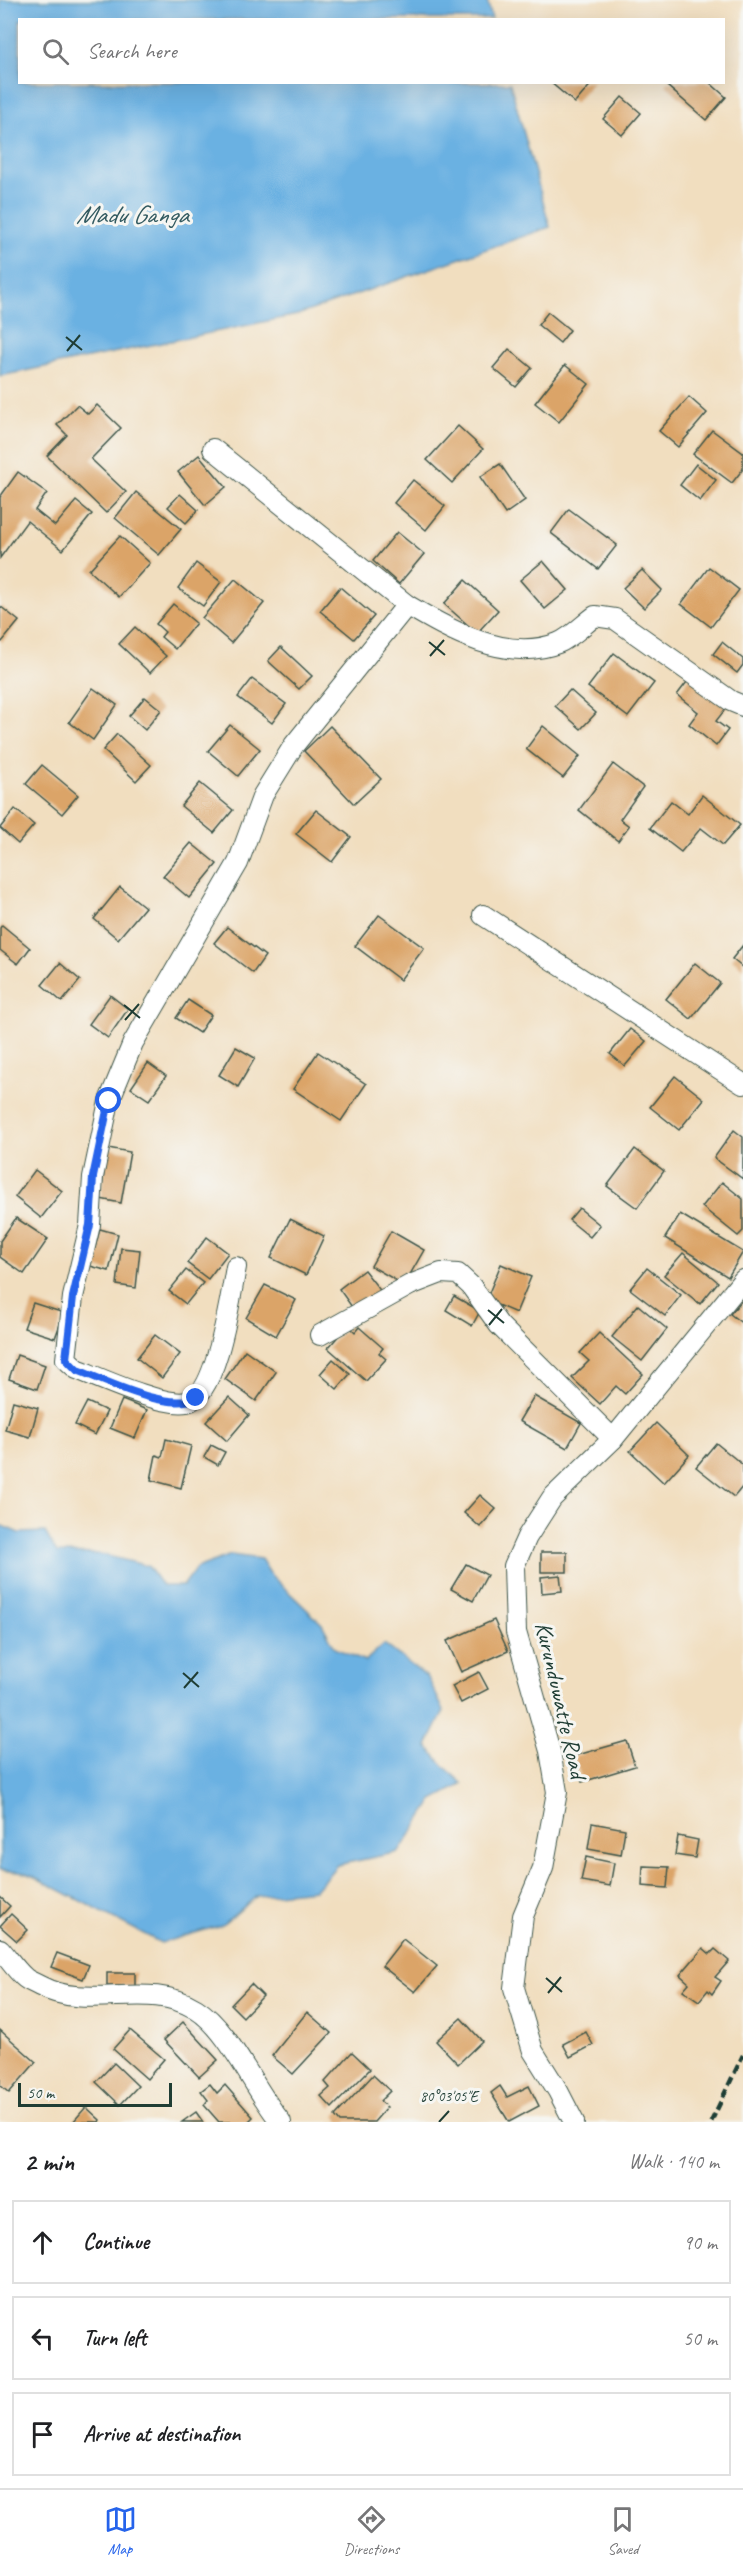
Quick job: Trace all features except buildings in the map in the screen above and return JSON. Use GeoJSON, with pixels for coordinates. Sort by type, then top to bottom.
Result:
{"type":"FeatureCollection","features":[{"type":"Feature","properties":{"kind":"street"},"geometry":{"type":"LineString","coordinates":[[213,449],[407,605],[439,624],[489,644],[529,651],[560,642],[595,616],[615,619],[743,706]]}},
{"type":"Feature","properties":{"kind":"street"},"geometry":{"type":"LineString","coordinates":[[236,1267],[215,1362],[203,1390],[196,1398],[187,1402],[161,1400],[77,1370],[66,1359],[73,1297],[90,1225],[93,1177],[109,1101],[133,1043],[238,863],[263,795],[294,745],[407,605]]}},
{"type":"Feature","properties":{"kind":"street"},"geometry":{"type":"LineString","coordinates":[[483,915],[743,1084]]}},
{"type":"Feature","properties":{"kind":"street"},"geometry":{"type":"LineString","coordinates":[[320,1335],[410,1285],[441,1273],[458,1274],[471,1286],[500,1325],[613,1439]]}},
{"type":"Feature","properties":{"kind":"street","name":"Kurunduwatte Road"},"geometry":{"type":"LineString","coordinates":[[574,2122],[533,2051],[514,1988],[523,1916],[543,1868],[557,1792],[550,1752],[516,1632],[514,1566],[527,1536],[552,1498],[613,1439],[743,1280]]}},
{"type":"Feature","properties":{"kind":"street"},"geometry":{"type":"LineString","coordinates":[[0,1949],[24,1977],[50,1991],[89,1998],[149,1995],[177,2000],[196,2008],[213,2021],[267,2106],[281,2122]]}},
{"type":"Feature","properties":{"kind":"water","name":"Madu Ganga"},"geometry":{"type":"Polygon","coordinates":[[[0,0],[487,0],[492,18],[18,18],[18,84],[510,84],[550,227],[297,315],[0,376],[0,0]]]}},
{"type":"Feature","properties":{"kind":"water"},"geometry":{"type":"Polygon","coordinates":[[[0,1525],[19,1533],[45,1532],[57,1553],[100,1554],[148,1566],[162,1586],[183,1586],[196,1568],[231,1555],[261,1559],[271,1575],[322,1624],[335,1648],[365,1661],[384,1644],[428,1678],[444,1711],[427,1746],[463,1784],[433,1800],[399,1852],[337,1865],[315,1890],[257,1896],[222,1925],[161,1943],[27,1873],[0,1870],[0,1525]]]}},
{"type":"Feature","properties":{"kind":"railway"},"geometry":{"type":"LineString","coordinates":[[711,2122],[743,2055]]}},
{"type":"Feature","properties":{"kind":"route"},"geometry":{"type":"LineString","coordinates":[[109,1101],[93,1177],[90,1225],[73,1297],[66,1359],[77,1370],[161,1400],[187,1402],[196,1398]]}}]}
